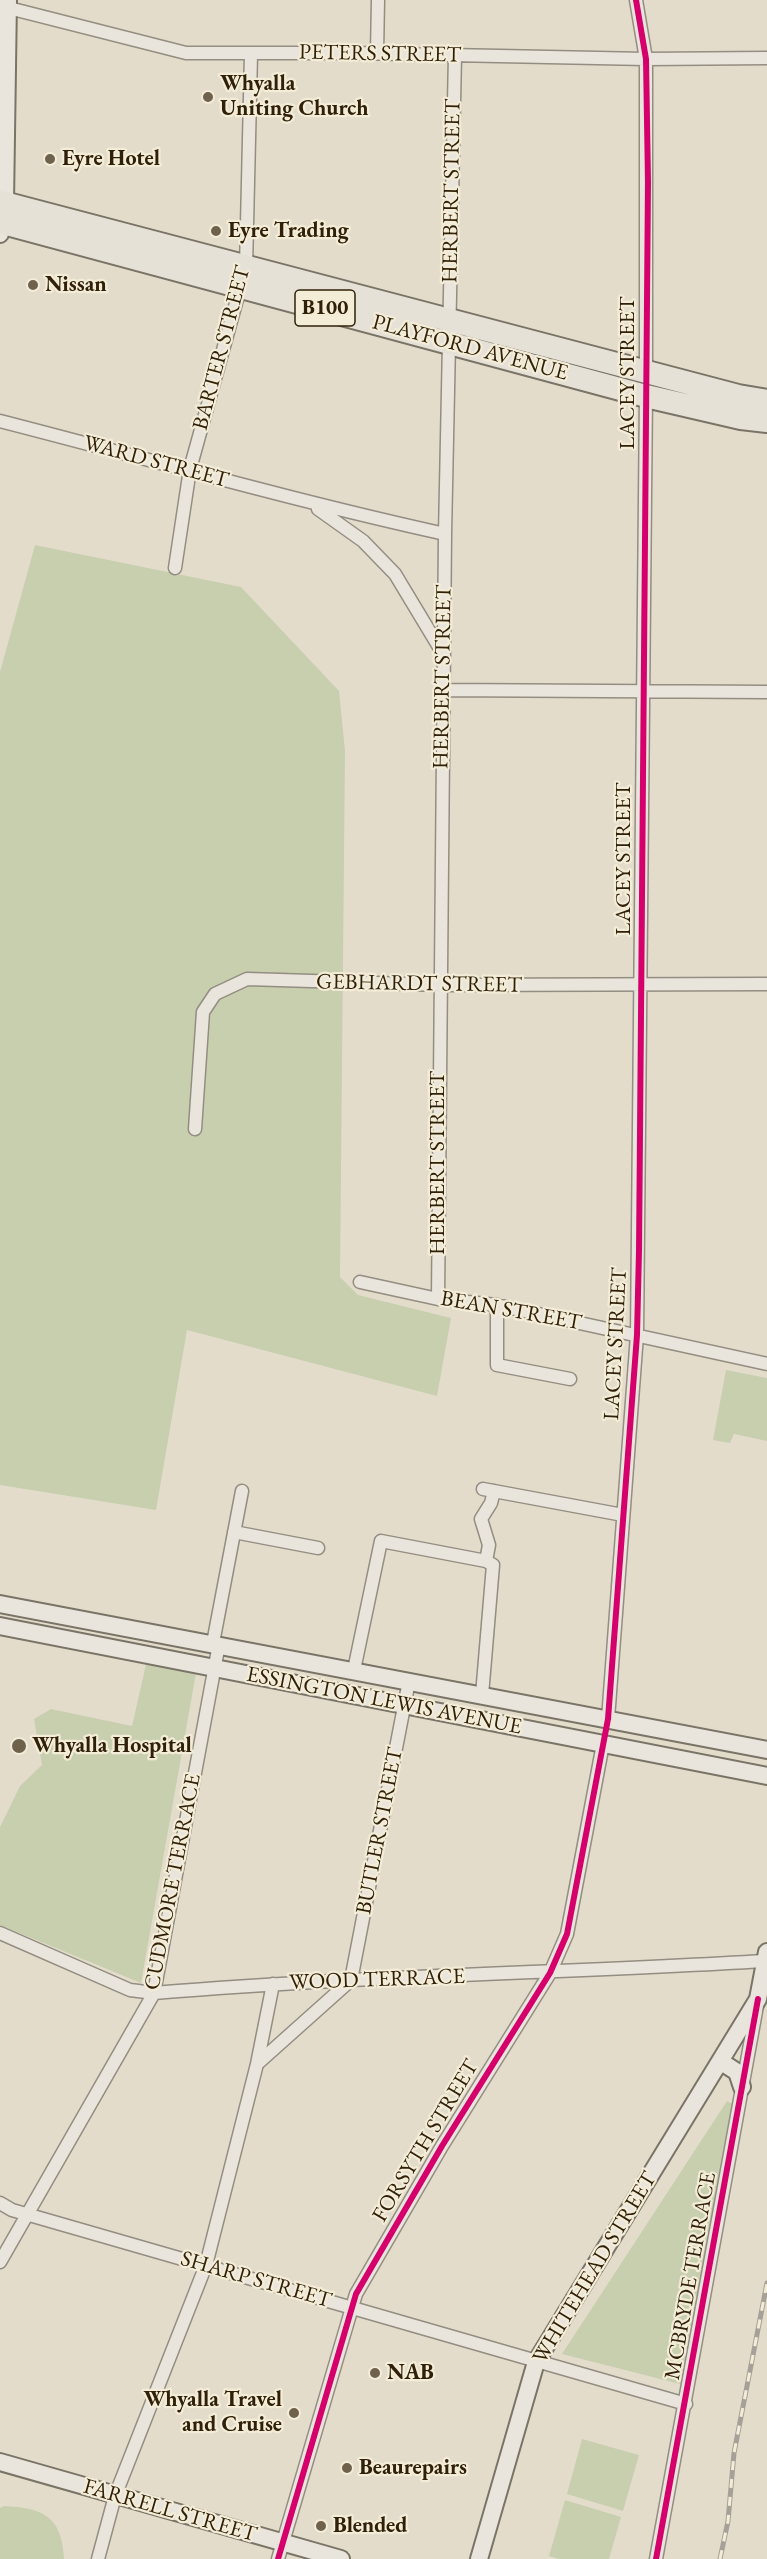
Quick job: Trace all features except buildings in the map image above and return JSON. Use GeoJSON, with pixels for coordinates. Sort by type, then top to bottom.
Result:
{"type":"FeatureCollection","features":[{"type":"Feature","properties":{"kind":"highway","name":"PLAYFORD AVENUE"},"geometry":{"type":"LineString","coordinates":[[2,217],[123,244],[244,276],[449,341],[646,396],[741,418],[767,421]]}},
{"type":"Feature","properties":{"kind":"highway","name":"PLAYFORD AVENUE"},"geometry":{"type":"LineString","coordinates":[[244,276],[450,319],[762,399]]}},
{"type":"Feature","properties":{"kind":"street"},"geometry":{"type":"LineString","coordinates":[[377,53],[378,0]]}},
{"type":"Feature","properties":{"kind":"street","name":"LACEY STREET"},"geometry":{"type":"LineString","coordinates":[[608,1719],[637,1335],[642,985],[646,59],[636,0]]}},
{"type":"Feature","properties":{"kind":"street"},"geometry":{"type":"LineString","coordinates":[[2,217],[5,4]]}},
{"type":"Feature","properties":{"kind":"street","name":"PETERS STREET"},"geometry":{"type":"LineString","coordinates":[[5,4],[102,30],[158,48],[186,53],[377,53],[646,59],[767,58]]}},
{"type":"Feature","properties":{"kind":"street","name":"BARTER STREET"},"geometry":{"type":"LineString","coordinates":[[175,568],[190,470],[244,276],[251,54]]}},
{"type":"Feature","properties":{"kind":"street","name":"HERBERT STREET"},"geometry":{"type":"LineString","coordinates":[[438,1299],[443,653],[455,55]]}},
{"type":"Feature","properties":{"kind":"street","name":"WARD STREET"},"geometry":{"type":"LineString","coordinates":[[0,421],[312,504],[445,534]]}},
{"type":"Feature","properties":{"kind":"street","name":"WARD STREET"},"geometry":{"type":"LineString","coordinates":[[312,504],[363,541],[395,574],[443,653]]}},
{"type":"Feature","properties":{"kind":"street"},"geometry":{"type":"LineString","coordinates":[[443,690],[767,693]]}},
{"type":"Feature","properties":{"kind":"street","name":"GEBHARDT STREET"},"geometry":{"type":"LineString","coordinates":[[195,1130],[203,1012],[215,994],[247,979],[440,985],[767,984]]}},
{"type":"Feature","properties":{"kind":"street","name":"BEAN STREET"},"geometry":{"type":"LineString","coordinates":[[360,1282],[438,1299],[496,1305],[767,1364]]}},
{"type":"Feature","properties":{"kind":"street"},"geometry":{"type":"LineString","coordinates":[[496,1305],[497,1365],[570,1379]]}},
{"type":"Feature","properties":{"kind":"street"},"geometry":{"type":"LineString","coordinates":[[486,1561],[489,1545],[481,1519],[491,1503],[488,1490],[623,1515]]}},
{"type":"Feature","properties":{"kind":"street","name":"CUDMORE TERRACE"},"geometry":{"type":"LineString","coordinates":[[0,2262],[154,1993],[214,1667],[242,1491]]}},
{"type":"Feature","properties":{"kind":"street"},"geometry":{"type":"LineString","coordinates":[[234,1532],[318,1548]]}},
{"type":"Feature","properties":{"kind":"street"},"geometry":{"type":"LineString","coordinates":[[354,1670],[381,1541],[486,1561],[493,1565],[482,1695]]}},
{"type":"Feature","properties":{"kind":"street","name":"ESSINGTON LEWIS AVENUE"},"geometry":{"type":"LineString","coordinates":[[0,1604],[120,1629],[216,1644],[767,1750]]}},
{"type":"Feature","properties":{"kind":"street","name":"ESSINGTON LEWIS AVENUE"},"geometry":{"type":"LineString","coordinates":[[0,1626],[214,1667],[404,1707],[767,1776]]}},
{"type":"Feature","properties":{"kind":"street","name":"BUTLER STREET"},"geometry":{"type":"LineString","coordinates":[[351,1980],[409,1681]]}},
{"type":"Feature","properties":{"kind":"street"},"geometry":{"type":"LineString","coordinates":[[603,1744],[608,1719]]}},
{"type":"Feature","properties":{"kind":"street","name":"FORSYTH STREET"},"geometry":{"type":"LineString","coordinates":[[278,2559],[356,2294],[442,2146],[550,1973],[567,1934],[603,1744]]}},
{"type":"Feature","properties":{"kind":"street","name":"WOOD TERRACE"},"geometry":{"type":"LineString","coordinates":[[0,1933],[130,1990],[154,1993],[351,1980],[550,1973],[766,1957]]}},
{"type":"Feature","properties":{"kind":"street","name":"MCBRYDE TERRACE"},"geometry":{"type":"LineString","coordinates":[[656,2559],[766,1957]]}},
{"type":"Feature","properties":{"kind":"street"},"geometry":{"type":"LineString","coordinates":[[257,2064],[351,1980]]}},
{"type":"Feature","properties":{"kind":"street"},"geometry":{"type":"LineString","coordinates":[[98,2559],[116,2496],[206,2265],[257,2064],[273,1984]]}},
{"type":"Feature","properties":{"kind":"street","name":"WHITEHEAD STREET"},"geometry":{"type":"LineString","coordinates":[[478,2559],[536,2362],[758,1999]]}},
{"type":"Feature","properties":{"kind":"street"},"geometry":{"type":"LineString","coordinates":[[720,2061],[737,2072],[742,2087]]}},
{"type":"Feature","properties":{"kind":"street","name":"SHARP STREET"},"geometry":{"type":"LineString","coordinates":[[0,2203],[27,2214],[536,2362],[686,2403]]}},
{"type":"Feature","properties":{"kind":"street","name":"FARRELL STREET"},"geometry":{"type":"LineString","coordinates":[[0,2462],[341,2559]]}},
{"type":"Feature","properties":{"kind":"green space"},"geometry":{"type":"Polygon","coordinates":[[[35,545],[241,587],[339,691],[345,751],[340,1277],[358,1295],[451,1318],[437,1396],[187,1330],[156,1510],[0,1485],[0,672],[35,545]]]}},
{"type":"Feature","properties":{"kind":"green space"},"geometry":{"type":"Polygon","coordinates":[[[726,1370],[767,1378],[767,1441],[734,1434],[730,1443],[713,1440],[726,1370]]]}},
{"type":"Feature","properties":{"kind":"green space"},"geometry":{"type":"Polygon","coordinates":[[[147,1660],[196,1673],[141,1983],[0,1925],[0,1827],[20,1786],[42,1765],[34,1719],[51,1709],[132,1726],[147,1660]]]}},
{"type":"Feature","properties":{"kind":"green space"},"geometry":{"type":"Polygon","coordinates":[[[727,2101],[733,2104],[680,2384],[562,2354],[727,2101]]]}},
{"type":"Feature","properties":{"kind":"green space"},"geometry":{"type":"Polygon","coordinates":[[[582,2439],[639,2455],[623,2511],[567,2494],[582,2439]]]}},
{"type":"Feature","properties":{"kind":"green space"},"geometry":{"type":"Polygon","coordinates":[[[565,2500],[621,2517],[609,2559],[559,2559],[549,2556],[565,2500]]]}},
{"type":"Feature","properties":{"kind":"green space"},"geometry":{"type":"Polygon","coordinates":[[[4,2506],[30,2509],[48,2517],[59,2533],[64,2559],[0,2559],[0,2508],[4,2506]]]}},
{"type":"Feature","properties":{"kind":"railway"},"geometry":{"type":"LineString","coordinates":[[720,2559],[728,2521],[734,2453],[767,2283]]}},
{"type":"Feature","properties":{"kind":"cycle path"},"geometry":{"type":"LineString","coordinates":[[278,2559],[356,2294],[442,2146],[550,1973],[567,1934],[608,1719],[637,1335],[639,1251],[648,182],[646,59],[636,0]]}},
{"type":"Feature","properties":{"kind":"cycle path"},"geometry":{"type":"LineString","coordinates":[[656,2559],[758,1999]]}},
{"type":"Feature","properties":{"kind":"place","name":"Whyalla Uniting Church"},"geometry":{"type":"Point","coordinates":[208,97]}},
{"type":"Feature","properties":{"kind":"place","name":"Eyre Hotel"},"geometry":{"type":"Point","coordinates":[50,159]}},
{"type":"Feature","properties":{"kind":"place","name":"Eyre Trading"},"geometry":{"type":"Point","coordinates":[216,231]}},
{"type":"Feature","properties":{"kind":"place","name":"Nissan"},"geometry":{"type":"Point","coordinates":[33,285]}},
{"type":"Feature","properties":{"kind":"place","name":"Whyalla Hospital"},"geometry":{"type":"Point","coordinates":[19,1746]}},
{"type":"Feature","properties":{"kind":"place","name":"NAB"},"geometry":{"type":"Point","coordinates":[375,2373]}},
{"type":"Feature","properties":{"kind":"place","name":"Whyalla Travel and Cruise"},"geometry":{"type":"Point","coordinates":[294,2413]}},
{"type":"Feature","properties":{"kind":"place","name":"Beaurepairs"},"geometry":{"type":"Point","coordinates":[347,2468]}},
{"type":"Feature","properties":{"kind":"place","name":"Blended"},"geometry":{"type":"Point","coordinates":[321,2526]}}]}
